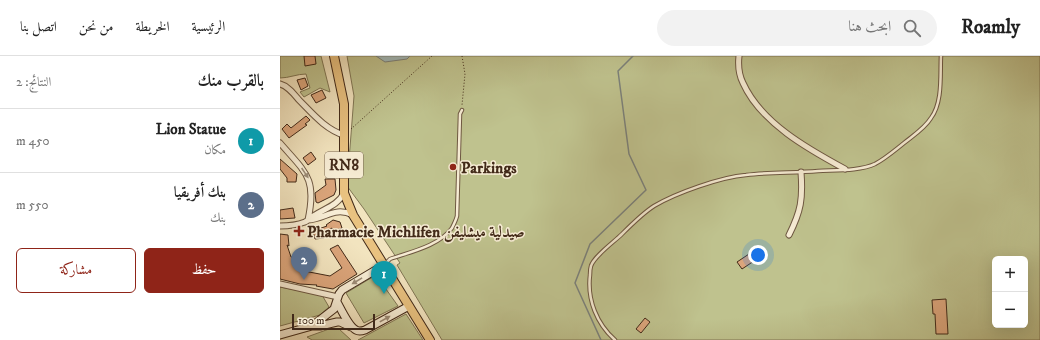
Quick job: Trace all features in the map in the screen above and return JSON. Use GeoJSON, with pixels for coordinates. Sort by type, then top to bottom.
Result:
{"type":"FeatureCollection","features":[{"type":"Feature","properties":{"kind":"main road","name":"RN8"},"geometry":{"type":"LineString","coordinates":[[334,56],[344,104],[344,193],[353,215],[430,340]]}},
{"type":"Feature","properties":{"kind":"main road"},"geometry":{"type":"LineString","coordinates":[[312,326],[329,314],[334,308],[342,290],[384,265]]}},
{"type":"Feature","properties":{"kind":"main road"},"geometry":{"type":"LineString","coordinates":[[337,299],[352,327]]}},
{"type":"Feature","properties":{"kind":"main road"},"geometry":{"type":"LineString","coordinates":[[280,335],[312,326],[340,322],[357,331],[365,330],[409,306]]}},
{"type":"Feature","properties":{"kind":"street"},"geometry":{"type":"LineString","coordinates":[[738,56],[739,71],[742,82],[751,98],[762,110],[780,128],[795,139],[845,169]]}},
{"type":"Feature","properties":{"kind":"street"},"geometry":{"type":"LineString","coordinates":[[280,84],[287,87],[336,133],[344,135]]}},
{"type":"Feature","properties":{"kind":"street"},"geometry":{"type":"LineString","coordinates":[[280,143],[307,176],[309,181],[311,193],[308,220]]}},
{"type":"Feature","properties":{"kind":"street"},"geometry":{"type":"LineString","coordinates":[[789,235],[796,222],[803,194],[801,172]]}},
{"type":"Feature","properties":{"kind":"street"},"geometry":{"type":"LineString","coordinates":[[280,226],[295,225],[308,220],[314,215],[335,204],[344,193]]}},
{"type":"Feature","properties":{"kind":"street"},"geometry":{"type":"LineString","coordinates":[[308,220],[316,220],[334,212],[347,212],[353,215]]}},
{"type":"Feature","properties":{"kind":"street"},"geometry":{"type":"LineString","coordinates":[[280,284],[337,299]]}},
{"type":"Feature","properties":{"kind":"lane"},"geometry":{"type":"LineString","coordinates":[[615,340],[608,334],[595,313],[590,297],[589,280],[591,266],[596,258],[633,223],[653,207],[666,200],[720,181],[744,175],[768,172],[801,172],[845,169],[875,164],[925,126],[932,118],[939,93],[941,56]]}},
{"type":"Feature","properties":{"kind":"lane"},"geometry":{"type":"LineString","coordinates":[[384,265],[390,259],[432,243],[453,227],[457,216],[460,114],[462,110]]}},
{"type":"Feature","properties":{"kind":"path"},"geometry":{"type":"LineString","coordinates":[[344,135],[432,56]]}},
{"type":"Feature","properties":{"kind":"path"},"geometry":{"type":"LineString","coordinates":[[462,56],[465,74],[462,110]]}},
{"type":"Feature","properties":{"kind":"green space"},"geometry":{"type":"Polygon","coordinates":[[[280,56],[321,56],[330,92],[320,88],[304,97],[300,92],[310,88],[306,74],[280,78],[280,56]]]}},
{"type":"Feature","properties":{"kind":"green space"},"geometry":{"type":"Polygon","coordinates":[[[347,56],[1040,56],[1040,340],[442,340],[397,265],[400,263],[347,186],[354,96],[347,56]]]}},
{"type":"Feature","properties":{"kind":"green space"},"geometry":{"type":"Polygon","coordinates":[[[376,275],[398,306],[364,323],[346,293],[376,275]]]}},
{"type":"Feature","properties":{"kind":"green space"},"geometry":{"type":"Polygon","coordinates":[[[280,287],[322,295],[329,307],[320,315],[280,326],[280,287]]]}},
{"type":"Feature","properties":{"kind":"green space"},"geometry":{"type":"Polygon","coordinates":[[[406,314],[423,340],[358,340],[406,314]]]}},
{"type":"Feature","properties":{"kind":"green space"},"geometry":{"type":"Polygon","coordinates":[[[329,329],[339,329],[351,340],[312,340],[307,337],[329,329]]]}},
{"type":"Feature","properties":{"kind":"water"},"geometry":{"type":"Polygon","coordinates":[[[376,56],[410,56],[407,59],[385,62],[376,56]]]}},
{"type":"Feature","properties":{"kind":"building"},"geometry":{"type":"Polygon","coordinates":[[[304,56],[315,56],[316,64],[305,66],[304,56]]]}},
{"type":"Feature","properties":{"kind":"building"},"geometry":{"type":"Polygon","coordinates":[[[305,78],[308,86],[301,90],[297,80],[305,78]]]}},
{"type":"Feature","properties":{"kind":"building"},"geometry":{"type":"Polygon","coordinates":[[[322,90],[326,98],[316,103],[311,95],[322,90]]]}},
{"type":"Feature","properties":{"kind":"building"},"geometry":{"type":"Polygon","coordinates":[[[306,116],[310,120],[305,124],[307,125],[289,138],[282,129],[287,124],[291,128],[306,116]]]}},
{"type":"Feature","properties":{"kind":"building"},"geometry":{"type":"Polygon","coordinates":[[[311,152],[316,159],[308,165],[303,158],[311,152]]]}},
{"type":"Feature","properties":{"kind":"building"},"geometry":{"type":"Polygon","coordinates":[[[280,159],[297,174],[296,182],[287,182],[287,178],[280,169],[280,159]]]}},
{"type":"Feature","properties":{"kind":"building"},"geometry":{"type":"Polygon","coordinates":[[[325,179],[335,179],[336,190],[334,195],[318,203],[316,202],[315,193],[326,185],[325,179]]]}},
{"type":"Feature","properties":{"kind":"building"},"geometry":{"type":"Polygon","coordinates":[[[293,208],[295,218],[280,219],[280,210],[293,208]]]}},
{"type":"Feature","properties":{"kind":"building"},"geometry":{"type":"Polygon","coordinates":[[[333,220],[340,222],[342,228],[334,231],[332,228],[323,233],[324,238],[315,239],[313,231],[327,226],[326,225],[333,220]]]}},
{"type":"Feature","properties":{"kind":"building"},"geometry":{"type":"Polygon","coordinates":[[[280,234],[288,235],[289,246],[287,245],[291,257],[305,259],[304,271],[330,276],[342,268],[330,249],[338,245],[357,274],[333,289],[316,286],[317,285],[300,284],[280,279],[280,234]]]}},
{"type":"Feature","properties":{"kind":"building"},"geometry":{"type":"Polygon","coordinates":[[[755,250],[760,257],[742,269],[737,262],[755,250]]]}},
{"type":"Feature","properties":{"kind":"building"},"geometry":{"type":"Polygon","coordinates":[[[946,299],[948,334],[936,334],[935,314],[933,314],[932,300],[946,299]]]}},
{"type":"Feature","properties":{"kind":"building"},"geometry":{"type":"Polygon","coordinates":[[[645,318],[650,322],[641,333],[636,329],[645,318]]]}},
{"type":"Feature","properties":{"kind":"waterway"},"geometry":{"type":"LineString","coordinates":[[601,340],[575,283],[590,244],[646,190],[629,154],[618,71],[633,56]]}},
{"type":"Feature","properties":{"kind":"place","name":"Parkings"},"geometry":{"type":"Point","coordinates":[453,167]}},
{"type":"Feature","properties":{"kind":"place","name":"Pharmacie Michlifen صيدلية ميشليفن"},"geometry":{"type":"Point","coordinates":[299,231]}},
{"type":"Feature","properties":{"kind":"place","name":"بنك أفريقيا"},"geometry":{"type":"Point","coordinates":[304,280]}},
{"type":"Feature","properties":{"kind":"place","name":"Lion Statue"},"geometry":{"type":"Point","coordinates":[384,294]}}]}
